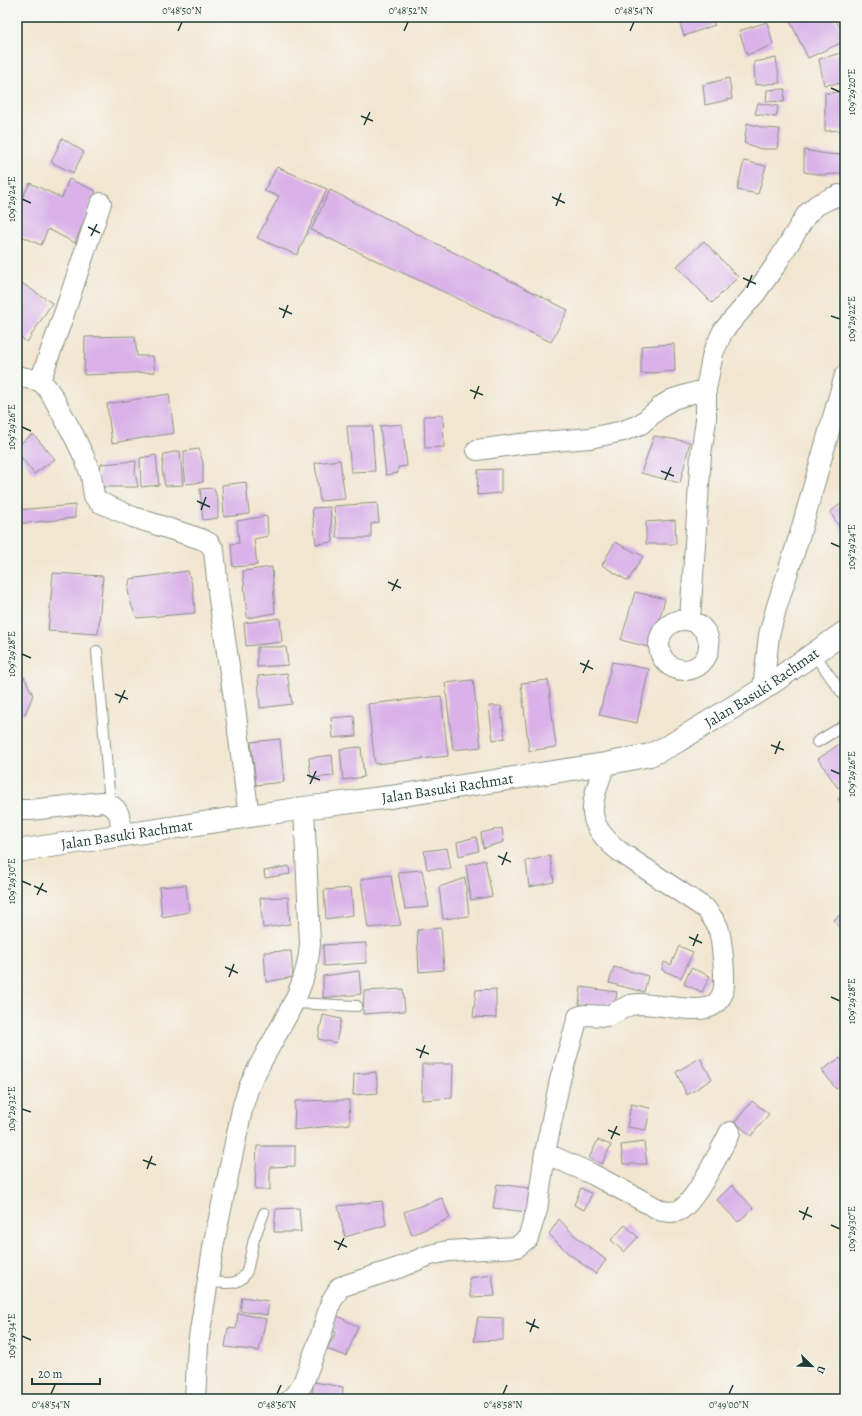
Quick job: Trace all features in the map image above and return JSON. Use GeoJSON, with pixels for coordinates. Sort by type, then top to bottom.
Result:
{"type":"FeatureCollection","features":[{"type":"Feature","properties":{"kind":"highway","name":"Jalan Basuki Rachmat"},"geometry":{"type":"LineString","coordinates":[[17,851],[304,808],[390,797],[641,758],[671,745],[763,689],[845,632]]}},
{"type":"Feature","properties":{"kind":"street"},"geometry":{"type":"LineString","coordinates":[[690,620],[701,454],[706,420],[706,389],[713,353],[723,331],[755,294],[771,272],[807,214],[818,205],[829,199],[839,195],[845,196]]}},
{"type":"Feature","properties":{"kind":"street"},"geometry":{"type":"LineString","coordinates":[[40,381],[101,204]]}},
{"type":"Feature","properties":{"kind":"street"},"geometry":{"type":"LineString","coordinates":[[763,689],[770,635],[776,609],[800,534],[845,375]]}},
{"type":"Feature","properties":{"kind":"street"},"geometry":{"type":"LineString","coordinates":[[17,376],[40,381],[53,397],[74,436],[90,475],[94,496],[99,502],[133,517],[201,539],[213,546],[219,599],[234,699],[248,817]]}},
{"type":"Feature","properties":{"kind":"street"},"geometry":{"type":"LineString","coordinates":[[476,450],[520,444],[590,438],[623,432],[641,424],[663,405],[673,399],[706,389]]}},
{"type":"Feature","properties":{"kind":"street"},"geometry":{"type":"LineString","coordinates":[[291,1399],[303,1383],[321,1335],[331,1302],[340,1287],[398,1268],[430,1254],[448,1251],[517,1247],[528,1238],[538,1210],[545,1153],[560,1080],[578,1017],[584,1015],[608,1016],[630,1005],[639,1004],[697,1010],[707,1008],[717,1002],[723,992],[724,981],[721,945],[718,927],[713,918],[706,910],[619,851],[606,840],[598,830],[593,813],[593,803],[604,764]]}},
{"type":"Feature","properties":{"kind":"street"},"geometry":{"type":"LineString","coordinates":[[17,810],[30,810],[102,802],[110,804],[120,815],[122,836]]}},
{"type":"Feature","properties":{"kind":"street"},"geometry":{"type":"LineString","coordinates":[[194,1399],[198,1344],[214,1242],[243,1105],[250,1084],[294,1003],[306,974],[310,951],[304,808]]}},
{"type":"Feature","properties":{"kind":"street"},"geometry":{"type":"LineString","coordinates":[[545,1153],[592,1174],[662,1212],[670,1213],[680,1210],[688,1203],[711,1167],[730,1132]]}},
{"type":"Feature","properties":{"kind":"lane"},"geometry":{"type":"LineString","coordinates":[[97,651],[110,804]]}},
{"type":"Feature","properties":{"kind":"lane"},"geometry":{"type":"LineString","coordinates":[[814,654],[845,697]]}},
{"type":"Feature","properties":{"kind":"lane"},"geometry":{"type":"LineString","coordinates":[[818,742],[845,725]]}},
{"type":"Feature","properties":{"kind":"lane"},"geometry":{"type":"LineString","coordinates":[[294,1003],[357,1006]]}},
{"type":"Feature","properties":{"kind":"lane"},"geometry":{"type":"LineString","coordinates":[[208,1282],[236,1283],[245,1277],[254,1239],[264,1213]]}},
{"type":"Feature","properties":{"kind":"building"},"geometry":{"type":"Polygon","coordinates":[[[678,17],[710,17],[715,25],[684,36],[678,17]]]}},
{"type":"Feature","properties":{"kind":"building"},"geometry":{"type":"Polygon","coordinates":[[[788,17],[834,17],[845,37],[845,41],[808,58],[788,17]]]}},
{"type":"Feature","properties":{"kind":"building"},"geometry":{"type":"Polygon","coordinates":[[[767,22],[773,45],[747,55],[739,31],[767,22]]]}},
{"type":"Feature","properties":{"kind":"building"},"geometry":{"type":"Polygon","coordinates":[[[845,52],[845,83],[824,85],[819,59],[845,52]]]}},
{"type":"Feature","properties":{"kind":"building"},"geometry":{"type":"Polygon","coordinates":[[[776,58],[780,83],[755,85],[754,62],[776,58]]]}},
{"type":"Feature","properties":{"kind":"building"},"geometry":{"type":"Polygon","coordinates":[[[729,78],[732,99],[705,105],[703,85],[729,78]]]}},
{"type":"Feature","properties":{"kind":"building"},"geometry":{"type":"Polygon","coordinates":[[[785,89],[784,102],[766,101],[767,90],[785,89]]]}},
{"type":"Feature","properties":{"kind":"building"},"geometry":{"type":"Polygon","coordinates":[[[825,93],[845,93],[845,130],[825,131],[825,93]]]}},
{"type":"Feature","properties":{"kind":"building"},"geometry":{"type":"Polygon","coordinates":[[[758,103],[778,106],[776,117],[755,114],[758,103]]]}},
{"type":"Feature","properties":{"kind":"building"},"geometry":{"type":"Polygon","coordinates":[[[747,123],[764,128],[780,129],[777,149],[761,149],[744,143],[747,123]]]}},
{"type":"Feature","properties":{"kind":"building"},"geometry":{"type":"Polygon","coordinates":[[[62,138],[84,152],[73,173],[51,162],[62,138]]]}},
{"type":"Feature","properties":{"kind":"building"},"geometry":{"type":"Polygon","coordinates":[[[804,150],[845,155],[845,173],[824,175],[804,172],[804,150]]]}},
{"type":"Feature","properties":{"kind":"building"},"geometry":{"type":"Polygon","coordinates":[[[744,161],[766,166],[758,194],[737,190],[744,161]]]}},
{"type":"Feature","properties":{"kind":"building"},"geometry":{"type":"Polygon","coordinates":[[[277,167],[327,189],[297,255],[257,238],[279,196],[264,191],[277,167]]]}},
{"type":"Feature","properties":{"kind":"building"},"geometry":{"type":"Polygon","coordinates":[[[69,179],[96,191],[75,243],[48,229],[41,245],[17,234],[17,208],[30,183],[62,198],[69,179]]]}},
{"type":"Feature","properties":{"kind":"building"},"geometry":{"type":"Polygon","coordinates":[[[330,190],[568,310],[551,342],[311,230],[330,190]]]}},
{"type":"Feature","properties":{"kind":"building"},"geometry":{"type":"Polygon","coordinates":[[[704,241],[738,277],[712,303],[677,266],[704,241]]]}},
{"type":"Feature","properties":{"kind":"building"},"geometry":{"type":"Polygon","coordinates":[[[17,280],[52,303],[27,342],[17,335],[17,280]]]}},
{"type":"Feature","properties":{"kind":"building"},"geometry":{"type":"Polygon","coordinates":[[[135,336],[137,356],[153,356],[155,372],[84,375],[85,337],[135,336]]]}},
{"type":"Feature","properties":{"kind":"building"},"geometry":{"type":"Polygon","coordinates":[[[674,344],[675,371],[641,374],[641,346],[674,344]]]}},
{"type":"Feature","properties":{"kind":"building"},"geometry":{"type":"Polygon","coordinates":[[[169,394],[174,433],[112,443],[107,404],[169,394]]]}},
{"type":"Feature","properties":{"kind":"building"},"geometry":{"type":"Polygon","coordinates":[[[443,415],[444,447],[425,448],[424,416],[443,415]]]}},
{"type":"Feature","properties":{"kind":"building"},"geometry":{"type":"Polygon","coordinates":[[[402,424],[407,466],[398,467],[398,473],[386,475],[380,426],[402,424]]]}},
{"type":"Feature","properties":{"kind":"building"},"geometry":{"type":"Polygon","coordinates":[[[347,426],[372,426],[375,471],[351,472],[347,426]]]}},
{"type":"Feature","properties":{"kind":"building"},"geometry":{"type":"Polygon","coordinates":[[[33,434],[55,459],[34,474],[17,452],[17,446],[33,434]]]}},
{"type":"Feature","properties":{"kind":"building"},"geometry":{"type":"Polygon","coordinates":[[[654,436],[690,442],[680,483],[641,473],[654,436]]]}},
{"type":"Feature","properties":{"kind":"building"},"geometry":{"type":"Polygon","coordinates":[[[199,449],[203,463],[203,482],[186,484],[184,451],[199,449]]]}},
{"type":"Feature","properties":{"kind":"building"},"geometry":{"type":"Polygon","coordinates":[[[180,451],[183,485],[165,486],[162,469],[164,454],[180,451]]]}},
{"type":"Feature","properties":{"kind":"building"},"geometry":{"type":"Polygon","coordinates":[[[156,455],[159,485],[141,487],[140,458],[156,455]]]}},
{"type":"Feature","properties":{"kind":"building"},"geometry":{"type":"Polygon","coordinates":[[[340,460],[345,499],[320,501],[315,463],[340,460]]]}},
{"type":"Feature","properties":{"kind":"building"},"geometry":{"type":"Polygon","coordinates":[[[136,461],[135,473],[138,487],[101,487],[99,475],[101,464],[136,461]]]}},
{"type":"Feature","properties":{"kind":"building"},"geometry":{"type":"Polygon","coordinates":[[[501,469],[501,493],[477,495],[478,470],[501,469]]]}},
{"type":"Feature","properties":{"kind":"building"},"geometry":{"type":"Polygon","coordinates":[[[246,482],[249,514],[224,517],[222,485],[246,482]]]}},
{"type":"Feature","properties":{"kind":"building"},"geometry":{"type":"Polygon","coordinates":[[[214,488],[218,502],[218,518],[203,520],[200,489],[214,488]]]}},
{"type":"Feature","properties":{"kind":"building"},"geometry":{"type":"Polygon","coordinates":[[[845,501],[845,536],[830,512],[845,501]]]}},
{"type":"Feature","properties":{"kind":"building"},"geometry":{"type":"Polygon","coordinates":[[[377,503],[379,522],[371,524],[371,538],[337,538],[334,506],[377,503]]]}},
{"type":"Feature","properties":{"kind":"building"},"geometry":{"type":"Polygon","coordinates":[[[75,505],[75,518],[17,524],[17,510],[75,505]]]}},
{"type":"Feature","properties":{"kind":"building"},"geometry":{"type":"Polygon","coordinates":[[[330,507],[333,542],[316,544],[312,508],[330,507]]]}},
{"type":"Feature","properties":{"kind":"building"},"geometry":{"type":"Polygon","coordinates":[[[267,516],[268,536],[254,539],[257,565],[233,567],[231,544],[239,543],[237,521],[267,516]]]}},
{"type":"Feature","properties":{"kind":"building"},"geometry":{"type":"Polygon","coordinates":[[[675,520],[676,544],[646,544],[646,522],[675,520]]]}},
{"type":"Feature","properties":{"kind":"building"},"geometry":{"type":"Polygon","coordinates":[[[615,542],[643,556],[628,581],[602,565],[615,542]]]}},
{"type":"Feature","properties":{"kind":"building"},"geometry":{"type":"Polygon","coordinates":[[[272,567],[275,613],[247,618],[243,571],[272,567]]]}},
{"type":"Feature","properties":{"kind":"building"},"geometry":{"type":"Polygon","coordinates":[[[188,571],[193,588],[195,613],[137,618],[132,607],[128,591],[130,579],[188,571]]]}},
{"type":"Feature","properties":{"kind":"building"},"geometry":{"type":"Polygon","coordinates":[[[53,573],[103,576],[98,634],[48,631],[53,573]]]}},
{"type":"Feature","properties":{"kind":"building"},"geometry":{"type":"Polygon","coordinates":[[[635,592],[665,599],[652,648],[621,640],[635,592]]]}},
{"type":"Feature","properties":{"kind":"building"},"geometry":{"type":"Polygon","coordinates":[[[280,618],[282,642],[246,646],[244,623],[280,618]]]}},
{"type":"Feature","properties":{"kind":"building"},"geometry":{"type":"Polygon","coordinates":[[[257,647],[286,647],[288,665],[257,667],[257,647]]]}},
{"type":"Feature","properties":{"kind":"building"},"geometry":{"type":"Polygon","coordinates":[[[612,662],[649,669],[637,723],[599,715],[612,662]]]}},
{"type":"Feature","properties":{"kind":"building"},"geometry":{"type":"Polygon","coordinates":[[[287,673],[292,704],[260,708],[258,676],[287,673]]]}},
{"type":"Feature","properties":{"kind":"building"},"geometry":{"type":"Polygon","coordinates":[[[17,677],[24,677],[33,695],[25,714],[17,715],[17,677]]]}},
{"type":"Feature","properties":{"kind":"building"},"geometry":{"type":"Polygon","coordinates":[[[473,680],[481,747],[453,750],[445,683],[473,680]]]}},
{"type":"Feature","properties":{"kind":"building"},"geometry":{"type":"Polygon","coordinates":[[[548,680],[556,747],[529,751],[521,683],[548,680]]]}},
{"type":"Feature","properties":{"kind":"building"},"geometry":{"type":"Polygon","coordinates":[[[441,696],[448,756],[375,764],[368,704],[441,696]]]}},
{"type":"Feature","properties":{"kind":"building"},"geometry":{"type":"Polygon","coordinates":[[[489,706],[501,706],[505,738],[493,740],[489,706]]]}},
{"type":"Feature","properties":{"kind":"building"},"geometry":{"type":"Polygon","coordinates":[[[354,716],[356,736],[333,738],[331,718],[354,716]]]}},
{"type":"Feature","properties":{"kind":"building"},"geometry":{"type":"Polygon","coordinates":[[[280,739],[284,782],[256,785],[251,742],[280,739]]]}},
{"type":"Feature","properties":{"kind":"building"},"geometry":{"type":"Polygon","coordinates":[[[842,742],[845,747],[845,783],[838,788],[818,759],[842,742]]]}},
{"type":"Feature","properties":{"kind":"building"},"geometry":{"type":"Polygon","coordinates":[[[361,747],[364,777],[343,780],[340,749],[361,747]]]}},
{"type":"Feature","properties":{"kind":"building"},"geometry":{"type":"Polygon","coordinates":[[[332,755],[334,776],[311,778],[309,758],[332,755]]]}},
{"type":"Feature","properties":{"kind":"building"},"geometry":{"type":"Polygon","coordinates":[[[845,793],[845,809],[838,799],[845,793]]]}},
{"type":"Feature","properties":{"kind":"building"},"geometry":{"type":"Polygon","coordinates":[[[502,828],[504,842],[483,848],[481,833],[502,828]]]}},
{"type":"Feature","properties":{"kind":"building"},"geometry":{"type":"Polygon","coordinates":[[[476,837],[479,851],[459,856],[457,842],[476,837]]]}},
{"type":"Feature","properties":{"kind":"building"},"geometry":{"type":"Polygon","coordinates":[[[447,848],[451,869],[427,869],[424,851],[447,848]]]}},
{"type":"Feature","properties":{"kind":"building"},"geometry":{"type":"Polygon","coordinates":[[[550,856],[554,882],[529,887],[526,861],[550,856]]]}},
{"type":"Feature","properties":{"kind":"building"},"geometry":{"type":"Polygon","coordinates":[[[485,860],[492,896],[471,900],[466,865],[485,860]]]}},
{"type":"Feature","properties":{"kind":"building"},"geometry":{"type":"Polygon","coordinates":[[[289,866],[290,874],[265,878],[264,871],[289,866]]]}},
{"type":"Feature","properties":{"kind":"building"},"geometry":{"type":"Polygon","coordinates":[[[422,870],[429,907],[405,909],[398,872],[422,870]]]}},
{"type":"Feature","properties":{"kind":"building"},"geometry":{"type":"Polygon","coordinates":[[[391,875],[395,902],[401,925],[368,928],[361,879],[391,875]]]}},
{"type":"Feature","properties":{"kind":"building"},"geometry":{"type":"Polygon","coordinates":[[[465,878],[469,916],[443,919],[439,887],[465,878]]]}},
{"type":"Feature","properties":{"kind":"building"},"geometry":{"type":"Polygon","coordinates":[[[186,885],[189,912],[162,917],[159,887],[186,885]]]}},
{"type":"Feature","properties":{"kind":"building"},"geometry":{"type":"Polygon","coordinates":[[[351,888],[353,915],[326,919],[324,890],[351,888]]]}},
{"type":"Feature","properties":{"kind":"building"},"geometry":{"type":"Polygon","coordinates":[[[288,897],[290,924],[263,928],[260,898],[288,897]]]}},
{"type":"Feature","properties":{"kind":"building"},"geometry":{"type":"Polygon","coordinates":[[[845,911],[845,935],[834,920],[845,911]]]}},
{"type":"Feature","properties":{"kind":"building"},"geometry":{"type":"Polygon","coordinates":[[[441,928],[444,970],[419,972],[417,930],[441,928]]]}},
{"type":"Feature","properties":{"kind":"building"},"geometry":{"type":"Polygon","coordinates":[[[366,943],[366,963],[324,966],[323,945],[366,943]]]}},
{"type":"Feature","properties":{"kind":"building"},"geometry":{"type":"Polygon","coordinates":[[[679,946],[693,952],[681,978],[662,970],[664,962],[671,965],[679,946]]]}},
{"type":"Feature","properties":{"kind":"building"},"geometry":{"type":"Polygon","coordinates":[[[291,951],[293,977],[266,982],[264,952],[291,951]]]}},
{"type":"Feature","properties":{"kind":"building"},"geometry":{"type":"Polygon","coordinates":[[[614,967],[648,976],[644,992],[609,983],[614,967]]]}},
{"type":"Feature","properties":{"kind":"building"},"geometry":{"type":"Polygon","coordinates":[[[691,968],[710,976],[702,992],[684,984],[691,968]]]}},
{"type":"Feature","properties":{"kind":"building"},"geometry":{"type":"Polygon","coordinates":[[[359,971],[361,994],[323,998],[323,976],[359,971]]]}},
{"type":"Feature","properties":{"kind":"building"},"geometry":{"type":"Polygon","coordinates":[[[581,987],[617,992],[614,1009],[579,1004],[581,987]]]}},
{"type":"Feature","properties":{"kind":"building"},"geometry":{"type":"Polygon","coordinates":[[[403,989],[405,1011],[363,1014],[364,991],[403,989]]]}},
{"type":"Feature","properties":{"kind":"building"},"geometry":{"type":"Polygon","coordinates":[[[496,989],[496,1018],[473,1017],[476,990],[496,989]]]}},
{"type":"Feature","properties":{"kind":"building"},"geometry":{"type":"Polygon","coordinates":[[[323,1015],[341,1019],[336,1043],[318,1039],[323,1015]]]}},
{"type":"Feature","properties":{"kind":"building"},"geometry":{"type":"Polygon","coordinates":[[[700,1058],[712,1079],[687,1095],[676,1072],[700,1058]]]}},
{"type":"Feature","properties":{"kind":"building"},"geometry":{"type":"Polygon","coordinates":[[[840,1058],[845,1065],[845,1082],[836,1089],[822,1070],[840,1058]]]}},
{"type":"Feature","properties":{"kind":"building"},"geometry":{"type":"Polygon","coordinates":[[[422,1064],[453,1064],[452,1098],[422,1100],[422,1064]]]}},
{"type":"Feature","properties":{"kind":"building"},"geometry":{"type":"Polygon","coordinates":[[[376,1072],[378,1093],[353,1095],[354,1074],[376,1072]]]}},
{"type":"Feature","properties":{"kind":"building"},"geometry":{"type":"Polygon","coordinates":[[[349,1100],[350,1124],[294,1130],[295,1101],[349,1100]]]}},
{"type":"Feature","properties":{"kind":"building"},"geometry":{"type":"Polygon","coordinates":[[[752,1101],[769,1114],[751,1136],[735,1122],[752,1101]]]}},
{"type":"Feature","properties":{"kind":"building"},"geometry":{"type":"Polygon","coordinates":[[[631,1104],[650,1108],[646,1130],[627,1127],[631,1104]]]}},
{"type":"Feature","properties":{"kind":"building"},"geometry":{"type":"Polygon","coordinates":[[[598,1140],[611,1145],[602,1164],[589,1158],[598,1140]]]}},
{"type":"Feature","properties":{"kind":"building"},"geometry":{"type":"Polygon","coordinates":[[[644,1142],[647,1164],[623,1164],[621,1145],[644,1142]]]}},
{"type":"Feature","properties":{"kind":"building"},"geometry":{"type":"Polygon","coordinates":[[[257,1146],[295,1146],[295,1166],[270,1167],[270,1190],[255,1190],[257,1146]]]}},
{"type":"Feature","properties":{"kind":"building"},"geometry":{"type":"Polygon","coordinates":[[[497,1184],[529,1188],[527,1212],[493,1208],[497,1184]]]}},
{"type":"Feature","properties":{"kind":"building"},"geometry":{"type":"Polygon","coordinates":[[[732,1185],[753,1208],[738,1222],[717,1200],[732,1185]]]}},
{"type":"Feature","properties":{"kind":"building"},"geometry":{"type":"Polygon","coordinates":[[[581,1188],[592,1194],[584,1210],[574,1205],[581,1188]]]}},
{"type":"Feature","properties":{"kind":"building"},"geometry":{"type":"Polygon","coordinates":[[[442,1198],[450,1218],[412,1235],[404,1212],[442,1198]]]}},
{"type":"Feature","properties":{"kind":"building"},"geometry":{"type":"Polygon","coordinates":[[[382,1201],[386,1225],[345,1237],[338,1206],[382,1201]]]}},
{"type":"Feature","properties":{"kind":"building"},"geometry":{"type":"Polygon","coordinates":[[[299,1208],[301,1232],[274,1232],[276,1209],[299,1208]]]}},
{"type":"Feature","properties":{"kind":"building"},"geometry":{"type":"Polygon","coordinates":[[[559,1219],[574,1235],[606,1260],[596,1274],[568,1253],[549,1234],[559,1219]]]}},
{"type":"Feature","properties":{"kind":"building"},"geometry":{"type":"Polygon","coordinates":[[[625,1225],[638,1237],[624,1252],[611,1240],[625,1225]]]}},
{"type":"Feature","properties":{"kind":"building"},"geometry":{"type":"Polygon","coordinates":[[[492,1275],[495,1296],[471,1297],[469,1278],[492,1275]]]}},
{"type":"Feature","properties":{"kind":"building"},"geometry":{"type":"Polygon","coordinates":[[[242,1297],[269,1301],[267,1315],[240,1311],[242,1297]]]}},
{"type":"Feature","properties":{"kind":"building"},"geometry":{"type":"Polygon","coordinates":[[[238,1313],[266,1319],[259,1351],[225,1347],[228,1328],[236,1329],[238,1313]]]}},
{"type":"Feature","properties":{"kind":"building"},"geometry":{"type":"Polygon","coordinates":[[[336,1315],[358,1327],[346,1356],[327,1349],[336,1332],[329,1329],[336,1315]]]}},
{"type":"Feature","properties":{"kind":"building"},"geometry":{"type":"Polygon","coordinates":[[[478,1317],[503,1318],[503,1340],[474,1341],[478,1317]]]}},
{"type":"Feature","properties":{"kind":"building"},"geometry":{"type":"Polygon","coordinates":[[[314,1382],[343,1387],[342,1399],[311,1399],[314,1382]]]}}]}
